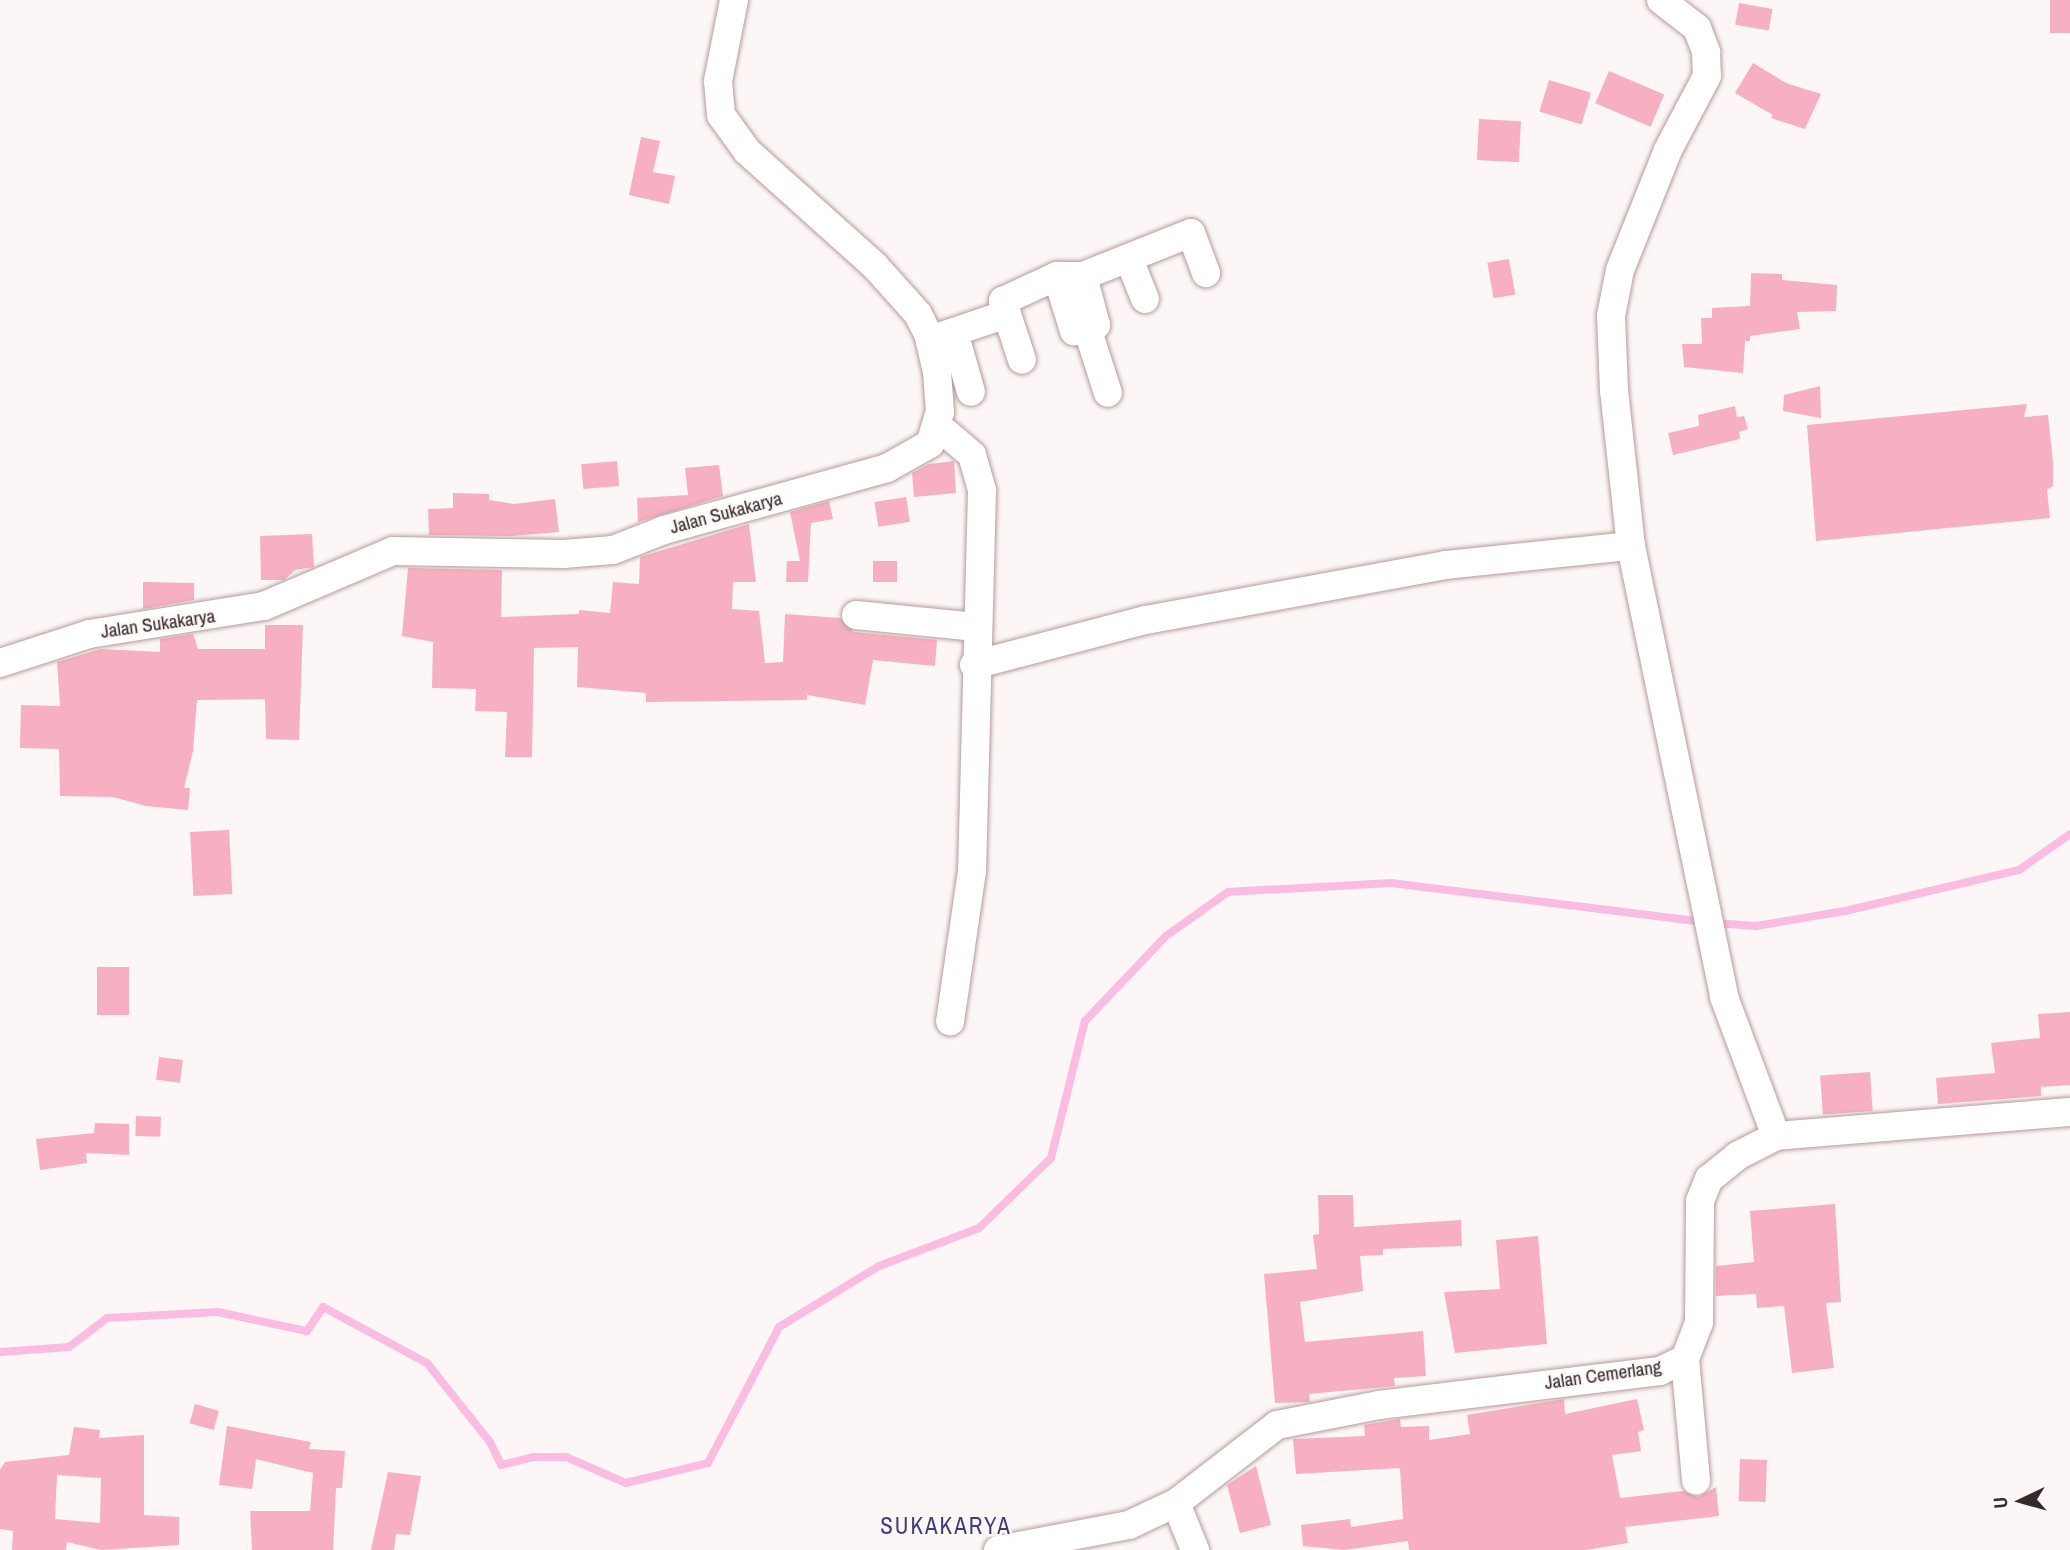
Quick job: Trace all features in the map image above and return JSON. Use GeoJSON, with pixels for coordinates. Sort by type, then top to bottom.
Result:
{"type":"FeatureCollection","features":[{"type":"Feature","properties":{"kind":"street"},"geometry":{"type":"LineString","coordinates":[[734,0],[717,99],[727,128],[898,290],[918,314],[942,336],[971,392]]}},
{"type":"Feature","properties":{"kind":"street"},"geometry":{"type":"LineString","coordinates":[[1661,0],[1697,29],[1706,52],[1707,76],[1668,150],[1614,292],[1614,390],[1631,546],[1724,997],[1776,1136]]}},
{"type":"Feature","properties":{"kind":"street"},"geometry":{"type":"LineString","coordinates":[[1022,360],[1003,301],[1070,276],[1129,259],[1191,233],[1206,273]]}},
{"type":"Feature","properties":{"kind":"street"},"geometry":{"type":"LineString","coordinates":[[1129,259],[1145,299]]}},
{"type":"Feature","properties":{"kind":"street"},"geometry":{"type":"LineString","coordinates":[[1070,276],[1074,331],[1087,328],[1108,393]]}},
{"type":"Feature","properties":{"kind":"street"},"geometry":{"type":"LineString","coordinates":[[942,336],[1007,314]]}},
{"type":"Feature","properties":{"kind":"street"},"geometry":{"type":"LineString","coordinates":[[942,336],[937,372],[938,426],[964,445],[982,479],[974,665],[972,871],[950,1021]]}},
{"type":"Feature","properties":{"kind":"street","name":"Jalan Sukakarya"},"geometry":{"type":"LineString","coordinates":[[0,663],[89,634],[264,606],[393,551],[563,554],[613,550],[664,530],[887,468],[930,444],[938,426]]}},
{"type":"Feature","properties":{"kind":"street"},"geometry":{"type":"LineString","coordinates":[[974,665],[1146,620],[1446,565],[1631,546]]}},
{"type":"Feature","properties":{"kind":"street"},"geometry":{"type":"LineString","coordinates":[[856,615],[976,627]]}},
{"type":"Feature","properties":{"kind":"street","name":"Jalan Cemerlang"},"geometry":{"type":"LineString","coordinates":[[998,1550],[1072,1544],[1129,1525],[1176,1503],[1277,1425],[1379,1405],[1660,1371],[1685,1359],[1699,1323],[1696,1233],[1700,1201],[1709,1179],[1737,1156],[1776,1136],[2070,1112]]}},
{"type":"Feature","properties":{"kind":"street"},"geometry":{"type":"LineString","coordinates":[[1685,1359],[1696,1482]]}},
{"type":"Feature","properties":{"kind":"street"},"geometry":{"type":"LineString","coordinates":[[1176,1503],[1195,1550]]}},
{"type":"Feature","properties":{"kind":"building"},"geometry":{"type":"Polygon","coordinates":[[[2050,0],[2070,0],[2070,33],[2050,33],[2050,0]]]}},
{"type":"Feature","properties":{"kind":"building"},"geometry":{"type":"Polygon","coordinates":[[[1739,3],[1772,9],[1769,31],[1735,25],[1739,3]]]}},
{"type":"Feature","properties":{"kind":"building"},"geometry":{"type":"Polygon","coordinates":[[[1753,63],[1786,83],[1821,94],[1805,129],[1771,118],[1773,115],[1735,93],[1753,63]]]}},
{"type":"Feature","properties":{"kind":"building"},"geometry":{"type":"Polygon","coordinates":[[[1609,71],[1664,94],[1651,127],[1595,103],[1609,71]]]}},
{"type":"Feature","properties":{"kind":"building"},"geometry":{"type":"Polygon","coordinates":[[[1549,80],[1591,93],[1581,124],[1539,112],[1549,80]]]}},
{"type":"Feature","properties":{"kind":"building"},"geometry":{"type":"Polygon","coordinates":[[[1479,119],[1521,121],[1519,162],[1477,160],[1479,119]]]}},
{"type":"Feature","properties":{"kind":"building"},"geometry":{"type":"Polygon","coordinates":[[[641,137],[660,141],[653,172],[675,176],[669,204],[629,195],[641,137]]]}},
{"type":"Feature","properties":{"kind":"building"},"geometry":{"type":"Polygon","coordinates":[[[1509,259],[1515,294],[1494,298],[1487,263],[1509,259]]]}},
{"type":"Feature","properties":{"kind":"building"},"geometry":{"type":"Polygon","coordinates":[[[1751,273],[1782,274],[1782,280],[1837,285],[1836,311],[1797,312],[1800,329],[1750,336],[1750,341],[1745,341],[1743,373],[1684,367],[1682,344],[1702,344],[1701,318],[1712,318],[1712,308],[1750,306],[1751,273]]]}},
{"type":"Feature","properties":{"kind":"building"},"geometry":{"type":"Polygon","coordinates":[[[1820,386],[1821,418],[1783,411],[1784,395],[1820,386]]]}},
{"type":"Feature","properties":{"kind":"building"},"geometry":{"type":"Polygon","coordinates":[[[2027,404],[2024,417],[2048,415],[2053,463],[2053,486],[2047,490],[2050,518],[1816,541],[1807,425],[2027,404]]]}},
{"type":"Feature","properties":{"kind":"building"},"geometry":{"type":"Polygon","coordinates":[[[1735,406],[1737,417],[1744,416],[1748,429],[1739,432],[1740,439],[1673,455],[1668,433],[1699,426],[1698,415],[1735,406]]]}},
{"type":"Feature","properties":{"kind":"building"},"geometry":{"type":"Polygon","coordinates":[[[617,461],[619,486],[583,489],[581,464],[617,461]]]}},
{"type":"Feature","properties":{"kind":"building"},"geometry":{"type":"Polygon","coordinates":[[[954,461],[956,493],[914,497],[912,473],[929,464],[954,461]]]}},
{"type":"Feature","properties":{"kind":"building"},"geometry":{"type":"Polygon","coordinates":[[[719,465],[723,496],[638,522],[637,498],[688,495],[685,468],[719,465]]]}},
{"type":"Feature","properties":{"kind":"building"},"geometry":{"type":"Polygon","coordinates":[[[453,493],[489,494],[489,500],[514,504],[555,499],[559,532],[512,536],[429,535],[428,509],[453,508],[453,493]]]}},
{"type":"Feature","properties":{"kind":"building"},"geometry":{"type":"Polygon","coordinates":[[[906,497],[910,522],[878,527],[874,502],[906,497]]]}},
{"type":"Feature","properties":{"kind":"building"},"geometry":{"type":"Polygon","coordinates":[[[829,501],[833,519],[811,523],[808,582],[786,582],[787,561],[800,561],[790,512],[829,501]]]}},
{"type":"Feature","properties":{"kind":"building"},"geometry":{"type":"Polygon","coordinates":[[[749,524],[756,582],[733,582],[732,609],[759,611],[765,663],[783,662],[785,614],[840,618],[854,632],[937,640],[935,666],[873,660],[865,705],[807,695],[807,700],[646,702],[646,693],[577,687],[578,647],[534,648],[532,757],[505,757],[507,712],[475,711],[476,689],[432,688],[433,642],[402,636],[408,568],[502,570],[501,617],[579,614],[579,610],[610,613],[613,582],[639,584],[640,557],[749,524]]]}},
{"type":"Feature","properties":{"kind":"building"},"geometry":{"type":"Polygon","coordinates":[[[312,534],[314,567],[295,570],[284,580],[261,580],[260,536],[312,534]]]}},
{"type":"Feature","properties":{"kind":"building"},"geometry":{"type":"Polygon","coordinates":[[[873,561],[897,561],[897,582],[873,582],[873,561]]]}},
{"type":"Feature","properties":{"kind":"building"},"geometry":{"type":"Polygon","coordinates":[[[143,582],[194,583],[194,600],[143,609],[143,582]]]}},
{"type":"Feature","properties":{"kind":"building"},"geometry":{"type":"Polygon","coordinates":[[[265,625],[303,625],[299,740],[266,739],[265,699],[197,700],[193,751],[184,788],[190,788],[188,810],[146,806],[113,797],[60,796],[59,749],[20,748],[21,705],[60,706],[57,662],[101,649],[160,652],[160,639],[193,634],[198,649],[265,649],[265,625]]]}},
{"type":"Feature","properties":{"kind":"building"},"geometry":{"type":"Polygon","coordinates":[[[229,830],[232,894],[193,896],[190,832],[229,830]]]}},
{"type":"Feature","properties":{"kind":"building"},"geometry":{"type":"Polygon","coordinates":[[[97,967],[129,967],[129,1015],[97,1015],[97,967]]]}},
{"type":"Feature","properties":{"kind":"building"},"geometry":{"type":"Polygon","coordinates":[[[2070,1012],[2070,1085],[2041,1087],[2041,1096],[1938,1104],[1936,1078],[1995,1073],[1991,1043],[2040,1038],[2038,1014],[2070,1012]]]}},
{"type":"Feature","properties":{"kind":"building"},"geometry":{"type":"Polygon","coordinates":[[[159,1057],[183,1060],[180,1083],[156,1080],[159,1057]]]}},
{"type":"Feature","properties":{"kind":"building"},"geometry":{"type":"Polygon","coordinates":[[[1870,1072],[1873,1111],[1823,1114],[1820,1075],[1870,1072]]]}},
{"type":"Feature","properties":{"kind":"building"},"geometry":{"type":"Polygon","coordinates":[[[136,1116],[161,1117],[160,1137],[135,1136],[136,1116]]]}},
{"type":"Feature","properties":{"kind":"building"},"geometry":{"type":"Polygon","coordinates":[[[95,1123],[129,1124],[129,1155],[86,1153],[87,1163],[40,1170],[36,1139],[94,1133],[95,1123]]]}},
{"type":"Feature","properties":{"kind":"building"},"geometry":{"type":"Polygon","coordinates":[[[1318,1195],[1353,1195],[1354,1227],[1461,1220],[1462,1246],[1383,1249],[1383,1255],[1360,1256],[1363,1291],[1300,1302],[1305,1342],[1423,1331],[1426,1376],[1394,1378],[1395,1386],[1309,1394],[1310,1402],[1275,1403],[1264,1274],[1317,1269],[1313,1235],[1319,1234],[1318,1195]]]}},
{"type":"Feature","properties":{"kind":"building"},"geometry":{"type":"Polygon","coordinates":[[[1835,1204],[1841,1302],[1826,1303],[1834,1368],[1792,1373],[1784,1306],[1757,1308],[1756,1294],[1716,1296],[1716,1266],[1754,1262],[1750,1211],[1835,1204]]]}},
{"type":"Feature","properties":{"kind":"building"},"geometry":{"type":"Polygon","coordinates":[[[1538,1236],[1547,1344],[1455,1353],[1444,1292],[1500,1289],[1496,1240],[1538,1236]]]}},
{"type":"Feature","properties":{"kind":"building"},"geometry":{"type":"Polygon","coordinates":[[[1564,1399],[1565,1414],[1637,1399],[1644,1430],[1638,1432],[1641,1451],[1612,1455],[1620,1498],[1683,1491],[1698,1497],[1716,1487],[1719,1516],[1625,1527],[1628,1543],[1586,1550],[1409,1550],[1408,1541],[1344,1550],[1303,1546],[1301,1525],[1350,1519],[1351,1527],[1403,1519],[1400,1468],[1296,1474],[1293,1439],[1365,1436],[1364,1425],[1400,1419],[1401,1427],[1429,1426],[1429,1440],[1470,1434],[1467,1415],[1564,1399]]]}},
{"type":"Feature","properties":{"kind":"building"},"geometry":{"type":"Polygon","coordinates":[[[195,1404],[219,1411],[214,1430],[189,1423],[195,1404]]]}},
{"type":"Feature","properties":{"kind":"building"},"geometry":{"type":"Polygon","coordinates":[[[227,1426],[311,1442],[309,1449],[345,1451],[342,1488],[336,1488],[333,1550],[252,1550],[250,1511],[310,1511],[313,1473],[256,1459],[252,1489],[219,1485],[227,1426]]]}},
{"type":"Feature","properties":{"kind":"building"},"geometry":{"type":"Polygon","coordinates":[[[74,1427],[100,1430],[99,1438],[144,1435],[144,1515],[179,1517],[179,1545],[101,1550],[67,1542],[66,1550],[12,1550],[13,1531],[0,1529],[0,1470],[5,1462],[69,1455],[74,1427]],[[57,1475],[55,1519],[100,1523],[101,1478],[57,1475]]]}},
{"type":"Feature","properties":{"kind":"building"},"geometry":{"type":"Polygon","coordinates":[[[1740,1459],[1767,1460],[1766,1502],[1739,1501],[1740,1459]]]}},
{"type":"Feature","properties":{"kind":"building"},"geometry":{"type":"Polygon","coordinates":[[[1256,1466],[1271,1525],[1240,1533],[1227,1485],[1256,1466]]]}},
{"type":"Feature","properties":{"kind":"building"},"geometry":{"type":"Polygon","coordinates":[[[388,1472],[421,1476],[410,1535],[396,1534],[394,1550],[371,1550],[388,1472]]]}},
{"type":"Feature","properties":{"kind":"waterway"},"geometry":{"type":"LineString","coordinates":[[1715,923],[1756,926],[1845,911],[2019,870],[2070,834]]}},
{"type":"Feature","properties":{"kind":"waterway"},"geometry":{"type":"LineString","coordinates":[[0,1352],[69,1347],[107,1318],[218,1312],[307,1331],[323,1307],[427,1363],[490,1442],[501,1465],[533,1457],[566,1457],[626,1483],[708,1463],[779,1327],[879,1266],[979,1228],[1051,1158],[1085,1021],[1166,936],[1228,892],[1391,883],[1702,922]]}},
{"type":"Feature","properties":{"kind":"district","name":"SUKAKARYA"},"geometry":{"type":"Point","coordinates":[946,1526]}}]}
